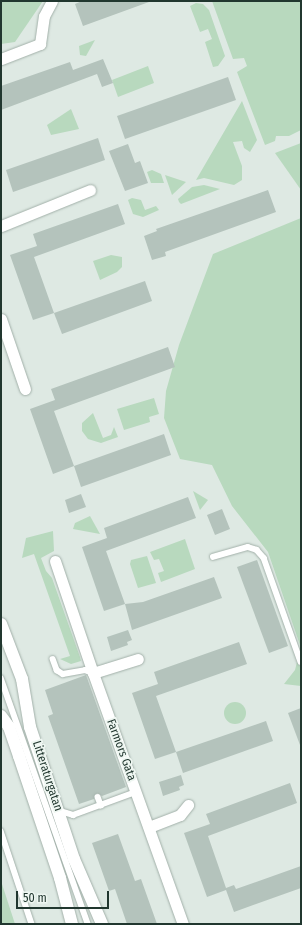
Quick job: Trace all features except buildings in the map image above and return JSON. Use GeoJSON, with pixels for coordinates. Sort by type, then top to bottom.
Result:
{"type":"FeatureCollection","features":[{"type":"Feature","properties":{"kind":"street"},"geometry":{"type":"LineString","coordinates":[[1,59],[40,44],[44,16],[52,1]]}},
{"type":"Feature","properties":{"kind":"street"},"geometry":{"type":"LineString","coordinates":[[1,226],[90,190]]}},
{"type":"Feature","properties":{"kind":"street"},"geometry":{"type":"LineString","coordinates":[[1,319],[25,389]]}},
{"type":"Feature","properties":{"kind":"street","name":"Farmors Gata"},"geometry":{"type":"LineString","coordinates":[[54,561],[183,924]]}},
{"type":"Feature","properties":{"kind":"street","name":"Litteraturgatan"},"geometry":{"type":"LineString","coordinates":[[1,624],[22,679],[30,727],[80,875],[102,924]]}},
{"type":"Feature","properties":{"kind":"street"},"geometry":{"type":"LineString","coordinates":[[93,673],[138,659]]}},
{"type":"Feature","properties":{"kind":"street","name":"Litteraturgatan"},"geometry":{"type":"LineString","coordinates":[[1,716],[9,727],[20,756],[60,878],[72,924]]}},
{"type":"Feature","properties":{"kind":"street"},"geometry":{"type":"LineString","coordinates":[[149,827],[180,815],[188,805]]}},
{"type":"Feature","properties":{"kind":"lane"},"geometry":{"type":"LineString","coordinates":[[213,557],[248,547],[257,550],[264,558],[301,662]]}},
{"type":"Feature","properties":{"kind":"lane"},"geometry":{"type":"LineString","coordinates":[[53,659],[57,670],[63,674],[85,670],[93,673]]}},
{"type":"Feature","properties":{"kind":"lane"},"geometry":{"type":"LineString","coordinates":[[1,678],[88,924]]}},
{"type":"Feature","properties":{"kind":"lane"},"geometry":{"type":"LineString","coordinates":[[58,810],[73,815],[136,792]]}},
{"type":"Feature","properties":{"kind":"lane"},"geometry":{"type":"LineString","coordinates":[[98,797],[101,805]]}},
{"type":"Feature","properties":{"kind":"lane"},"geometry":{"type":"LineString","coordinates":[[1,832],[32,924]]}},
{"type":"Feature","properties":{"kind":"green space"},"geometry":{"type":"Polygon","coordinates":[[[1,1],[43,1],[15,42],[1,44],[1,1]]]}},
{"type":"Feature","properties":{"kind":"green space"},"geometry":{"type":"Polygon","coordinates":[[[212,1],[301,1],[301,130],[289,136],[276,136],[275,141],[265,145],[237,72],[247,66],[244,58],[233,59],[212,1]]]}},
{"type":"Feature","properties":{"kind":"green space"},"geometry":{"type":"Polygon","coordinates":[[[196,3],[203,4],[209,10],[225,56],[218,66],[213,67],[205,42],[212,39],[208,29],[200,32],[190,6],[196,3]]]}},
{"type":"Feature","properties":{"kind":"green space"},"geometry":{"type":"Polygon","coordinates":[[[95,40],[86,56],[80,55],[79,46],[95,40]]]}},
{"type":"Feature","properties":{"kind":"green space"},"geometry":{"type":"Polygon","coordinates":[[[148,66],[154,83],[118,97],[112,80],[148,66]]]}},
{"type":"Feature","properties":{"kind":"green space"},"geometry":{"type":"Polygon","coordinates":[[[242,101],[257,140],[250,152],[244,148],[242,141],[233,142],[242,166],[242,180],[234,185],[204,178],[196,180],[242,101]]]}},
{"type":"Feature","properties":{"kind":"green space"},"geometry":{"type":"Polygon","coordinates":[[[71,109],[79,129],[51,135],[47,125],[71,109]]]}},
{"type":"Feature","properties":{"kind":"green space"},"geometry":{"type":"Polygon","coordinates":[[[301,143],[301,190],[275,153],[301,143]]]}},
{"type":"Feature","properties":{"kind":"green space"},"geometry":{"type":"Polygon","coordinates":[[[152,170],[161,174],[164,183],[151,183],[147,172],[152,170]]]}},
{"type":"Feature","properties":{"kind":"green space"},"geometry":{"type":"Polygon","coordinates":[[[165,175],[186,182],[172,195],[165,175]]]}},
{"type":"Feature","properties":{"kind":"green space"},"geometry":{"type":"Polygon","coordinates":[[[204,185],[220,189],[181,204],[179,202],[178,199],[192,187],[204,185]]]}},
{"type":"Feature","properties":{"kind":"green space"},"geometry":{"type":"Polygon","coordinates":[[[132,198],[141,200],[145,210],[156,206],[159,210],[143,217],[133,214],[128,200],[132,198]]]}},
{"type":"Feature","properties":{"kind":"green space"},"geometry":{"type":"Polygon","coordinates":[[[301,218],[301,648],[268,552],[232,506],[212,465],[180,459],[164,418],[166,391],[179,345],[213,254],[301,218]]]}},
{"type":"Feature","properties":{"kind":"green space"},"geometry":{"type":"Polygon","coordinates":[[[111,255],[122,257],[122,267],[117,272],[100,280],[93,261],[111,255]]]}},
{"type":"Feature","properties":{"kind":"green space"},"geometry":{"type":"Polygon","coordinates":[[[154,398],[159,414],[149,417],[150,422],[124,430],[117,409],[154,398]]]}},
{"type":"Feature","properties":{"kind":"green space"},"geometry":{"type":"Polygon","coordinates":[[[93,413],[103,438],[111,435],[114,427],[118,437],[101,443],[88,439],[82,431],[82,423],[93,413]]]}},
{"type":"Feature","properties":{"kind":"green space"},"geometry":{"type":"Polygon","coordinates":[[[193,491],[208,500],[200,510],[193,491]]]}},
{"type":"Feature","properties":{"kind":"green space"},"geometry":{"type":"Polygon","coordinates":[[[90,516],[100,534],[73,529],[75,523],[90,516]]]}},
{"type":"Feature","properties":{"kind":"green space"},"geometry":{"type":"Polygon","coordinates":[[[53,531],[54,551],[41,558],[46,571],[52,578],[80,657],[81,661],[71,664],[60,659],[70,656],[34,554],[22,558],[26,538],[53,531]]]}},
{"type":"Feature","properties":{"kind":"green space"},"geometry":{"type":"Polygon","coordinates":[[[185,539],[195,569],[161,582],[158,573],[164,571],[159,559],[154,560],[150,552],[185,539]]]}},
{"type":"Feature","properties":{"kind":"green space"},"geometry":{"type":"Polygon","coordinates":[[[147,556],[156,583],[138,588],[130,564],[131,560],[147,556]]]}},
{"type":"Feature","properties":{"kind":"green space"},"geometry":{"type":"Polygon","coordinates":[[[297,662],[301,667],[301,686],[284,684],[295,670],[297,662]]]}},
{"type":"Feature","properties":{"kind":"green space"},"geometry":{"type":"Polygon","coordinates":[[[231,702],[239,702],[246,709],[246,717],[239,724],[231,724],[224,717],[224,709],[231,702]]]}},
{"type":"Feature","properties":{"kind":"green space"},"geometry":{"type":"Polygon","coordinates":[[[1,881],[15,924],[2,924],[1,881]]]}}]}
